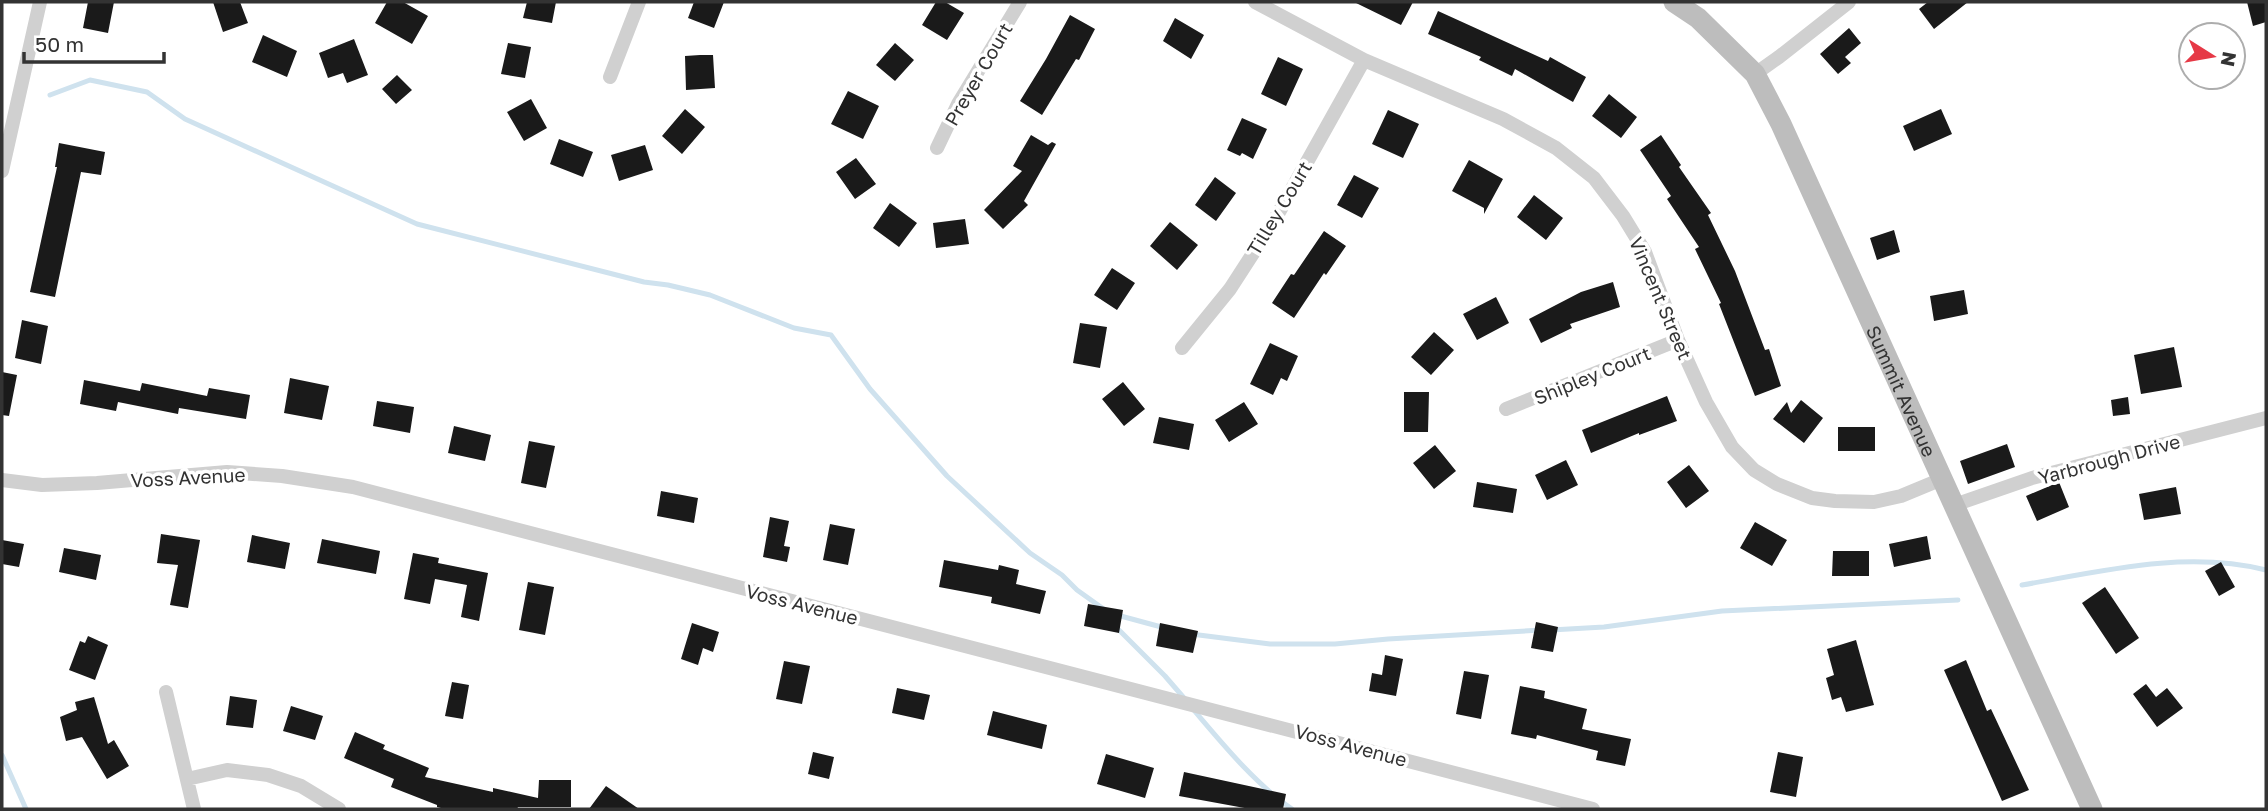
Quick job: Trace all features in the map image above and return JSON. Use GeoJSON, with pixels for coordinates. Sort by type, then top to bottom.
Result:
{"type":"FeatureCollection","features":[{"type":"Feature","properties":{"kind":"main road","name":"Summit Avenue"},"geometry":{"type":"LineString","coordinates":[[1674,2],[1698,18],[1755,74],[1781,124],[2092,809]]}},
{"type":"Feature","properties":{"kind":"street"},"geometry":{"type":"LineString","coordinates":[[2,171],[40,2]]}},
{"type":"Feature","properties":{"kind":"street"},"geometry":{"type":"LineString","coordinates":[[610,76],[639,2]]}},
{"type":"Feature","properties":{"kind":"street","name":"Preyer Court"},"geometry":{"type":"LineString","coordinates":[[937,148],[958,104],[1020,2]]}},
{"type":"Feature","properties":{"kind":"street","name":"Vincent Street"},"geometry":{"type":"LineString","coordinates":[[1255,2],[1364,60],[1503,120],[1556,148],[1594,178],[1623,216],[1645,252],[1678,340],[1706,402],[1732,447],[1754,470],[1777,484],[1812,498],[1835,501],[1874,502],[1901,496],[1942,479]]}},
{"type":"Feature","properties":{"kind":"street"},"geometry":{"type":"LineString","coordinates":[[1755,74],[1849,2]]}},
{"type":"Feature","properties":{"kind":"street","name":"Tilley Court"},"geometry":{"type":"LineString","coordinates":[[1182,348],[1230,289],[1274,221],[1364,60]]}},
{"type":"Feature","properties":{"kind":"street","name":"Shipley Court"},"geometry":{"type":"LineString","coordinates":[[1506,409],[1678,340]]}},
{"type":"Feature","properties":{"kind":"street","name":"Yarbrough Drive"},"geometry":{"type":"LineString","coordinates":[[1954,505],[2032,478],[2266,418]]}},
{"type":"Feature","properties":{"kind":"street","name":"Voss Avenue"},"geometry":{"type":"LineString","coordinates":[[2,480],[42,485],[228,472],[282,476],[353,487],[1593,809]]}},
{"type":"Feature","properties":{"kind":"street"},"geometry":{"type":"LineString","coordinates":[[166,692],[194,809]]}},
{"type":"Feature","properties":{"kind":"street"},"geometry":{"type":"LineString","coordinates":[[187,779],[227,771],[268,775],[302,786],[339,809]]}},
{"type":"Feature","properties":{"kind":"building"},"geometry":{"type":"Polygon","coordinates":[[[88,2],[114,2],[108,33],[83,28],[88,2]]]}},
{"type":"Feature","properties":{"kind":"building"},"geometry":{"type":"Polygon","coordinates":[[[213,2],[240,2],[248,23],[223,32],[213,2]]]}},
{"type":"Feature","properties":{"kind":"building"},"geometry":{"type":"Polygon","coordinates":[[[387,2],[403,2],[428,16],[412,44],[375,23],[387,2]]]}},
{"type":"Feature","properties":{"kind":"building"},"geometry":{"type":"Polygon","coordinates":[[[527,2],[556,2],[552,23],[523,18],[527,2]]]}},
{"type":"Feature","properties":{"kind":"building"},"geometry":{"type":"Polygon","coordinates":[[[694,2],[724,2],[714,28],[688,18],[694,2]]]}},
{"type":"Feature","properties":{"kind":"building"},"geometry":{"type":"Polygon","coordinates":[[[936,2],[945,2],[964,13],[947,40],[922,25],[936,2]]]}},
{"type":"Feature","properties":{"kind":"building"},"geometry":{"type":"Polygon","coordinates":[[[1354,2],[1413,2],[1401,25],[1354,2]]]}},
{"type":"Feature","properties":{"kind":"building"},"geometry":{"type":"Polygon","coordinates":[[[1928,2],[1968,2],[1934,29],[1919,9],[1928,2]]]}},
{"type":"Feature","properties":{"kind":"building"},"geometry":{"type":"Polygon","coordinates":[[[2247,2],[2266,2],[2266,22],[2253,26],[2247,2]]]}},
{"type":"Feature","properties":{"kind":"building"},"geometry":{"type":"Polygon","coordinates":[[[1438,11],[1548,61],[1550,57],[1586,77],[1573,102],[1515,69],[1512,76],[1479,60],[1481,57],[1428,34],[1438,11]]]}},
{"type":"Feature","properties":{"kind":"building"},"geometry":{"type":"Polygon","coordinates":[[[1070,15],[1095,29],[1079,60],[1076,59],[1042,115],[1020,101],[1070,15]]]}},
{"type":"Feature","properties":{"kind":"building"},"geometry":{"type":"Polygon","coordinates":[[[1175,18],[1204,35],[1191,59],[1163,41],[1175,18]]]}},
{"type":"Feature","properties":{"kind":"building"},"geometry":{"type":"Polygon","coordinates":[[[1849,28],[1861,43],[1845,57],[1851,63],[1838,74],[1820,54],[1849,28]]]}},
{"type":"Feature","properties":{"kind":"building"},"geometry":{"type":"Polygon","coordinates":[[[263,35],[297,51],[287,77],[252,62],[263,35]]]}},
{"type":"Feature","properties":{"kind":"building"},"geometry":{"type":"Polygon","coordinates":[[[354,39],[368,75],[347,83],[343,73],[328,78],[319,53],[354,39]]]}},
{"type":"Feature","properties":{"kind":"building"},"geometry":{"type":"Polygon","coordinates":[[[508,43],[531,47],[525,78],[501,74],[508,43]]]}},
{"type":"Feature","properties":{"kind":"building"},"geometry":{"type":"Polygon","coordinates":[[[895,43],[914,60],[895,81],[876,65],[895,43]]]}},
{"type":"Feature","properties":{"kind":"building"},"geometry":{"type":"Polygon","coordinates":[[[713,55],[715,88],[686,90],[685,56],[713,55]]]}},
{"type":"Feature","properties":{"kind":"building"},"geometry":{"type":"Polygon","coordinates":[[[1278,57],[1303,69],[1286,106],[1261,94],[1278,57]]]}},
{"type":"Feature","properties":{"kind":"building"},"geometry":{"type":"Polygon","coordinates":[[[397,75],[412,90],[396,104],[382,89],[397,75]]]}},
{"type":"Feature","properties":{"kind":"building"},"geometry":{"type":"Polygon","coordinates":[[[848,91],[879,106],[863,139],[831,124],[848,91]]]}},
{"type":"Feature","properties":{"kind":"building"},"geometry":{"type":"Polygon","coordinates":[[[1609,94],[1637,117],[1621,138],[1592,116],[1609,94]]]}},
{"type":"Feature","properties":{"kind":"building"},"geometry":{"type":"Polygon","coordinates":[[[531,99],[547,128],[524,141],[507,112],[531,99]]]}},
{"type":"Feature","properties":{"kind":"building"},"geometry":{"type":"Polygon","coordinates":[[[685,109],[705,127],[682,154],[662,136],[685,109]]]}},
{"type":"Feature","properties":{"kind":"building"},"geometry":{"type":"Polygon","coordinates":[[[1941,109],[1952,134],[1914,151],[1903,126],[1941,109]]]}},
{"type":"Feature","properties":{"kind":"building"},"geometry":{"type":"Polygon","coordinates":[[[1388,110],[1419,124],[1403,158],[1372,144],[1388,110]]]}},
{"type":"Feature","properties":{"kind":"building"},"geometry":{"type":"Polygon","coordinates":[[[1242,118],[1267,129],[1253,159],[1227,150],[1242,118]]]}},
{"type":"Feature","properties":{"kind":"building"},"geometry":{"type":"Polygon","coordinates":[[[1031,135],[1048,145],[1052,142],[1056,144],[1024,201],[1028,205],[1003,229],[984,210],[1022,171],[1013,166],[1031,135]]]}},
{"type":"Feature","properties":{"kind":"building"},"geometry":{"type":"Polygon","coordinates":[[[1661,135],[1681,165],[1679,167],[1711,213],[1708,215],[1735,271],[1765,350],[1769,349],[1781,386],[1755,396],[1719,304],[1721,303],[1695,249],[1699,247],[1667,199],[1671,196],[1640,150],[1661,135]]]}},
{"type":"Feature","properties":{"kind":"building"},"geometry":{"type":"Polygon","coordinates":[[[559,139],[593,152],[583,177],[550,164],[559,139]]]}},
{"type":"Feature","properties":{"kind":"building"},"geometry":{"type":"Polygon","coordinates":[[[59,143],[105,152],[101,175],[81,172],[55,297],[30,292],[57,167],[59,143]]]}},
{"type":"Feature","properties":{"kind":"building"},"geometry":{"type":"Polygon","coordinates":[[[645,145],[653,170],[619,181],[611,155],[645,145]]]}},
{"type":"Feature","properties":{"kind":"building"},"geometry":{"type":"Polygon","coordinates":[[[856,158],[876,184],[855,199],[836,172],[856,158]]]}},
{"type":"Feature","properties":{"kind":"building"},"geometry":{"type":"Polygon","coordinates":[[[1469,160],[1503,179],[1484,214],[1484,208],[1452,191],[1469,160]]]}},
{"type":"Feature","properties":{"kind":"building"},"geometry":{"type":"Polygon","coordinates":[[[1354,175],[1379,188],[1362,218],[1337,205],[1354,175]]]}},
{"type":"Feature","properties":{"kind":"building"},"geometry":{"type":"Polygon","coordinates":[[[1215,177],[1236,193],[1216,221],[1195,205],[1215,177]]]}},
{"type":"Feature","properties":{"kind":"building"},"geometry":{"type":"Polygon","coordinates":[[[1534,195],[1563,218],[1546,240],[1517,217],[1534,195]]]}},
{"type":"Feature","properties":{"kind":"building"},"geometry":{"type":"Polygon","coordinates":[[[890,203],[917,223],[899,247],[873,228],[890,203]]]}},
{"type":"Feature","properties":{"kind":"building"},"geometry":{"type":"Polygon","coordinates":[[[965,219],[969,244],[936,248],[933,223],[965,219]]]}},
{"type":"Feature","properties":{"kind":"building"},"geometry":{"type":"Polygon","coordinates":[[[1170,222],[1198,245],[1177,270],[1150,246],[1170,222]]]}},
{"type":"Feature","properties":{"kind":"building"},"geometry":{"type":"Polygon","coordinates":[[[1894,230],[1900,252],[1877,260],[1870,238],[1894,230]]]}},
{"type":"Feature","properties":{"kind":"building"},"geometry":{"type":"Polygon","coordinates":[[[1324,231],[1346,246],[1294,318],[1272,303],[1324,231]]]}},
{"type":"Feature","properties":{"kind":"building"},"geometry":{"type":"Polygon","coordinates":[[[1112,268],[1135,283],[1117,310],[1094,295],[1112,268]]]}},
{"type":"Feature","properties":{"kind":"building"},"geometry":{"type":"Polygon","coordinates":[[[1613,282],[1620,307],[1570,324],[1572,328],[1541,343],[1529,319],[1581,292],[1613,282]]]}},
{"type":"Feature","properties":{"kind":"building"},"geometry":{"type":"Polygon","coordinates":[[[1964,290],[1968,314],[1934,321],[1930,296],[1964,290]]]}},
{"type":"Feature","properties":{"kind":"building"},"geometry":{"type":"Polygon","coordinates":[[[1496,297],[1509,323],[1477,340],[1463,314],[1496,297]]]}},
{"type":"Feature","properties":{"kind":"building"},"geometry":{"type":"Polygon","coordinates":[[[22,320],[48,326],[41,364],[15,358],[22,320]]]}},
{"type":"Feature","properties":{"kind":"building"},"geometry":{"type":"Polygon","coordinates":[[[1080,323],[1107,327],[1100,368],[1073,363],[1080,323]]]}},
{"type":"Feature","properties":{"kind":"building"},"geometry":{"type":"Polygon","coordinates":[[[1434,332],[1454,350],[1431,375],[1411,357],[1434,332]]]}},
{"type":"Feature","properties":{"kind":"building"},"geometry":{"type":"Polygon","coordinates":[[[1270,343],[1298,356],[1287,381],[1281,378],[1273,395],[1250,384],[1270,343]]]}},
{"type":"Feature","properties":{"kind":"building"},"geometry":{"type":"Polygon","coordinates":[[[2174,347],[2182,387],[2141,394],[2134,355],[2174,347]]]}},
{"type":"Feature","properties":{"kind":"building"},"geometry":{"type":"Polygon","coordinates":[[[2,372],[17,375],[9,416],[2,415],[2,372]]]}},
{"type":"Feature","properties":{"kind":"building"},"geometry":{"type":"Polygon","coordinates":[[[290,378],[329,386],[322,420],[284,413],[290,378]]]}},
{"type":"Feature","properties":{"kind":"building"},"geometry":{"type":"Polygon","coordinates":[[[84,380],[140,391],[142,383],[207,396],[209,388],[250,395],[246,419],[179,408],[178,414],[118,402],[116,411],[80,404],[84,380]]]}},
{"type":"Feature","properties":{"kind":"building"},"geometry":{"type":"Polygon","coordinates":[[[1123,382],[1145,409],[1124,426],[1102,399],[1123,382]]]}},
{"type":"Feature","properties":{"kind":"building"},"geometry":{"type":"Polygon","coordinates":[[[1404,392],[1429,392],[1428,432],[1404,432],[1404,392]]]}},
{"type":"Feature","properties":{"kind":"building"},"geometry":{"type":"Polygon","coordinates":[[[1667,396],[1677,421],[1591,453],[1582,430],[1667,396]]]}},
{"type":"Feature","properties":{"kind":"building"},"geometry":{"type":"Polygon","coordinates":[[[2128,397],[2130,414],[2113,416],[2111,400],[2128,397]]]}},
{"type":"Feature","properties":{"kind":"building"},"geometry":{"type":"Polygon","coordinates":[[[1801,400],[1823,418],[1804,443],[1773,419],[1787,402],[1791,413],[1801,400]]]}},
{"type":"Feature","properties":{"kind":"building"},"geometry":{"type":"Polygon","coordinates":[[[377,401],[414,407],[410,433],[373,426],[377,401]]]}},
{"type":"Feature","properties":{"kind":"building"},"geometry":{"type":"Polygon","coordinates":[[[1244,402],[1258,424],[1229,442],[1215,420],[1244,402]]]}},
{"type":"Feature","properties":{"kind":"building"},"geometry":{"type":"Polygon","coordinates":[[[1159,417],[1194,424],[1189,450],[1153,443],[1159,417]]]}},
{"type":"Feature","properties":{"kind":"building"},"geometry":{"type":"Polygon","coordinates":[[[454,426],[491,435],[485,461],[448,453],[454,426]]]}},
{"type":"Feature","properties":{"kind":"building"},"geometry":{"type":"Polygon","coordinates":[[[1838,427],[1875,427],[1875,451],[1838,451],[1838,427]]]}},
{"type":"Feature","properties":{"kind":"building"},"geometry":{"type":"Polygon","coordinates":[[[529,441],[555,446],[546,488],[521,483],[529,441]]]}},
{"type":"Feature","properties":{"kind":"building"},"geometry":{"type":"Polygon","coordinates":[[[2007,444],[2015,467],[1968,484],[1960,461],[2007,444]]]}},
{"type":"Feature","properties":{"kind":"building"},"geometry":{"type":"Polygon","coordinates":[[[1435,445],[1456,471],[1434,489],[1413,463],[1435,445]]]}},
{"type":"Feature","properties":{"kind":"building"},"geometry":{"type":"Polygon","coordinates":[[[1566,460],[1578,485],[1547,500],[1535,475],[1566,460]]]}},
{"type":"Feature","properties":{"kind":"building"},"geometry":{"type":"Polygon","coordinates":[[[1689,465],[1709,491],[1686,508],[1667,482],[1689,465]]]}},
{"type":"Feature","properties":{"kind":"building"},"geometry":{"type":"Polygon","coordinates":[[[1477,482],[1517,489],[1513,513],[1473,507],[1477,482]]]}},
{"type":"Feature","properties":{"kind":"building"},"geometry":{"type":"Polygon","coordinates":[[[2059,482],[2069,507],[2037,521],[2026,496],[2059,482]]]}},
{"type":"Feature","properties":{"kind":"building"},"geometry":{"type":"Polygon","coordinates":[[[2176,487],[2181,514],[2144,520],[2139,494],[2176,487]]]}},
{"type":"Feature","properties":{"kind":"building"},"geometry":{"type":"Polygon","coordinates":[[[661,491],[698,498],[694,523],[657,516],[661,491]]]}},
{"type":"Feature","properties":{"kind":"building"},"geometry":{"type":"Polygon","coordinates":[[[770,517],[789,521],[784,546],[790,547],[787,562],[763,557],[770,517]]]}},
{"type":"Feature","properties":{"kind":"building"},"geometry":{"type":"Polygon","coordinates":[[[1755,522],[1787,540],[1772,566],[1740,548],[1755,522]]]}},
{"type":"Feature","properties":{"kind":"building"},"geometry":{"type":"Polygon","coordinates":[[[830,524],[855,529],[848,565],[823,560],[830,524]]]}},
{"type":"Feature","properties":{"kind":"building"},"geometry":{"type":"Polygon","coordinates":[[[161,534],[200,540],[188,608],[170,605],[178,565],[157,563],[161,534]]]}},
{"type":"Feature","properties":{"kind":"building"},"geometry":{"type":"Polygon","coordinates":[[[252,535],[290,543],[285,569],[247,562],[252,535]]]}},
{"type":"Feature","properties":{"kind":"building"},"geometry":{"type":"Polygon","coordinates":[[[1927,536],[1931,559],[1894,567],[1889,544],[1927,536]]]}},
{"type":"Feature","properties":{"kind":"building"},"geometry":{"type":"Polygon","coordinates":[[[322,539],[380,551],[376,574],[317,563],[322,539]]]}},
{"type":"Feature","properties":{"kind":"building"},"geometry":{"type":"Polygon","coordinates":[[[2,540],[24,544],[19,567],[2,564],[2,540]]]}},
{"type":"Feature","properties":{"kind":"building"},"geometry":{"type":"Polygon","coordinates":[[[64,548],[101,555],[96,580],[59,572],[64,548]]]}},
{"type":"Feature","properties":{"kind":"building"},"geometry":{"type":"Polygon","coordinates":[[[1833,551],[1869,551],[1869,576],[1832,576],[1833,551]]]}},
{"type":"Feature","properties":{"kind":"building"},"geometry":{"type":"Polygon","coordinates":[[[413,553],[439,558],[438,563],[488,573],[479,621],[461,617],[467,585],[435,579],[430,604],[404,599],[413,553]]]}},
{"type":"Feature","properties":{"kind":"building"},"geometry":{"type":"Polygon","coordinates":[[[944,560],[998,570],[999,565],[1019,570],[1016,584],[1046,591],[1040,614],[991,603],[992,597],[939,587],[944,560]]]}},
{"type":"Feature","properties":{"kind":"building"},"geometry":{"type":"Polygon","coordinates":[[[2221,562],[2235,587],[2219,596],[2205,571],[2221,562]]]}},
{"type":"Feature","properties":{"kind":"building"},"geometry":{"type":"Polygon","coordinates":[[[528,582],[554,587],[545,635],[519,630],[528,582]]]}},
{"type":"Feature","properties":{"kind":"building"},"geometry":{"type":"Polygon","coordinates":[[[2105,587],[2139,638],[2116,654],[2082,603],[2105,587]]]}},
{"type":"Feature","properties":{"kind":"building"},"geometry":{"type":"Polygon","coordinates":[[[1088,604],[1123,610],[1119,633],[1084,626],[1088,604]]]}},
{"type":"Feature","properties":{"kind":"building"},"geometry":{"type":"Polygon","coordinates":[[[1536,622],[1558,627],[1553,652],[1531,648],[1536,622]]]}},
{"type":"Feature","properties":{"kind":"building"},"geometry":{"type":"Polygon","coordinates":[[[692,623],[719,632],[713,652],[703,648],[698,665],[681,659],[692,623]]]}},
{"type":"Feature","properties":{"kind":"building"},"geometry":{"type":"Polygon","coordinates":[[[1160,623],[1198,631],[1193,653],[1156,646],[1160,623]]]}},
{"type":"Feature","properties":{"kind":"building"},"geometry":{"type":"Polygon","coordinates":[[[88,636],[108,645],[95,680],[69,670],[80,641],[85,643],[88,636]]]}},
{"type":"Feature","properties":{"kind":"building"},"geometry":{"type":"Polygon","coordinates":[[[1856,640],[1874,705],[1846,712],[1841,697],[1832,700],[1826,678],[1834,675],[1827,649],[1856,640]]]}},
{"type":"Feature","properties":{"kind":"building"},"geometry":{"type":"Polygon","coordinates":[[[1385,655],[1403,659],[1396,696],[1369,691],[1372,673],[1382,675],[1385,655]]]}},
{"type":"Feature","properties":{"kind":"building"},"geometry":{"type":"Polygon","coordinates":[[[1966,660],[1987,711],[1991,709],[2029,790],[2002,801],[1944,670],[1966,660]]]}},
{"type":"Feature","properties":{"kind":"building"},"geometry":{"type":"Polygon","coordinates":[[[784,661],[810,666],[802,704],[776,699],[784,661]]]}},
{"type":"Feature","properties":{"kind":"building"},"geometry":{"type":"Polygon","coordinates":[[[1464,671],[1489,675],[1481,719],[1456,714],[1464,671]]]}},
{"type":"Feature","properties":{"kind":"building"},"geometry":{"type":"Polygon","coordinates":[[[452,682],[469,685],[463,719],[445,716],[452,682]]]}},
{"type":"Feature","properties":{"kind":"building"},"geometry":{"type":"Polygon","coordinates":[[[2146,684],[2156,697],[2167,688],[2183,708],[2157,727],[2133,694],[2146,684]]]}},
{"type":"Feature","properties":{"kind":"building"},"geometry":{"type":"Polygon","coordinates":[[[1520,686],[1545,691],[1544,698],[1587,709],[1582,729],[1631,739],[1625,766],[1596,760],[1598,751],[1537,735],[1536,739],[1511,734],[1520,686]]]}},
{"type":"Feature","properties":{"kind":"building"},"geometry":{"type":"Polygon","coordinates":[[[897,688],[930,695],[924,720],[892,713],[897,688]]]}},
{"type":"Feature","properties":{"kind":"building"},"geometry":{"type":"Polygon","coordinates":[[[230,696],[257,700],[253,728],[226,725],[230,696]]]}},
{"type":"Feature","properties":{"kind":"building"},"geometry":{"type":"Polygon","coordinates":[[[94,697],[108,744],[114,740],[129,766],[107,779],[82,737],[66,741],[60,717],[77,710],[75,702],[94,697]]]}},
{"type":"Feature","properties":{"kind":"building"},"geometry":{"type":"Polygon","coordinates":[[[291,706],[323,716],[315,740],[283,731],[291,706]]]}},
{"type":"Feature","properties":{"kind":"building"},"geometry":{"type":"Polygon","coordinates":[[[993,711],[1047,725],[1042,749],[987,735],[993,711]]]}},
{"type":"Feature","properties":{"kind":"building"},"geometry":{"type":"Polygon","coordinates":[[[355,732],[385,745],[383,749],[429,768],[425,777],[493,792],[493,788],[538,798],[539,780],[571,780],[571,807],[437,807],[391,787],[394,779],[344,758],[355,732]]]}},
{"type":"Feature","properties":{"kind":"building"},"geometry":{"type":"Polygon","coordinates":[[[813,752],[834,757],[829,779],[808,774],[813,752]]]}},
{"type":"Feature","properties":{"kind":"building"},"geometry":{"type":"Polygon","coordinates":[[[1778,752],[1803,757],[1796,797],[1770,792],[1778,752]]]}},
{"type":"Feature","properties":{"kind":"building"},"geometry":{"type":"Polygon","coordinates":[[[1106,754],[1154,768],[1145,798],[1097,784],[1106,754]]]}},
{"type":"Feature","properties":{"kind":"building"},"geometry":{"type":"Polygon","coordinates":[[[1184,772],[1286,794],[1283,809],[1250,809],[1179,796],[1184,772]]]}},
{"type":"Feature","properties":{"kind":"building"},"geometry":{"type":"Polygon","coordinates":[[[606,786],[639,809],[589,809],[606,786]]]}},
{"type":"Feature","properties":{"kind":"waterway"},"geometry":{"type":"LineString","coordinates":[[50,95],[90,80],[147,92],[185,119],[417,224],[644,282],[710,295],[794,328],[831,335],[870,389],[947,476],[1030,553],[1105,610]]}},
{"type":"Feature","properties":{"kind":"waterway"},"geometry":{"type":"LineString","coordinates":[[2022,585],[2113,569],[2175,562],[2236,564],[2266,570]]}},
{"type":"Feature","properties":{"kind":"waterway"},"geometry":{"type":"LineString","coordinates":[[1551,630],[1604,627],[1722,611],[1958,600]]}},
{"type":"Feature","properties":{"kind":"waterway"},"geometry":{"type":"LineString","coordinates":[[1117,615],[1165,628]]}},
{"type":"Feature","properties":{"kind":"waterway"},"geometry":{"type":"LineString","coordinates":[[1116,627],[1184,698]]}},
{"type":"Feature","properties":{"kind":"waterway"},"geometry":{"type":"LineString","coordinates":[[1191,634],[1270,644],[1335,644],[1541,630]]}},
{"type":"Feature","properties":{"kind":"waterway"},"geometry":{"type":"LineString","coordinates":[[1192,708],[1252,775],[1292,809]]}},
{"type":"Feature","properties":{"kind":"waterway"},"geometry":{"type":"LineString","coordinates":[[2,755],[26,809]]}}]}
